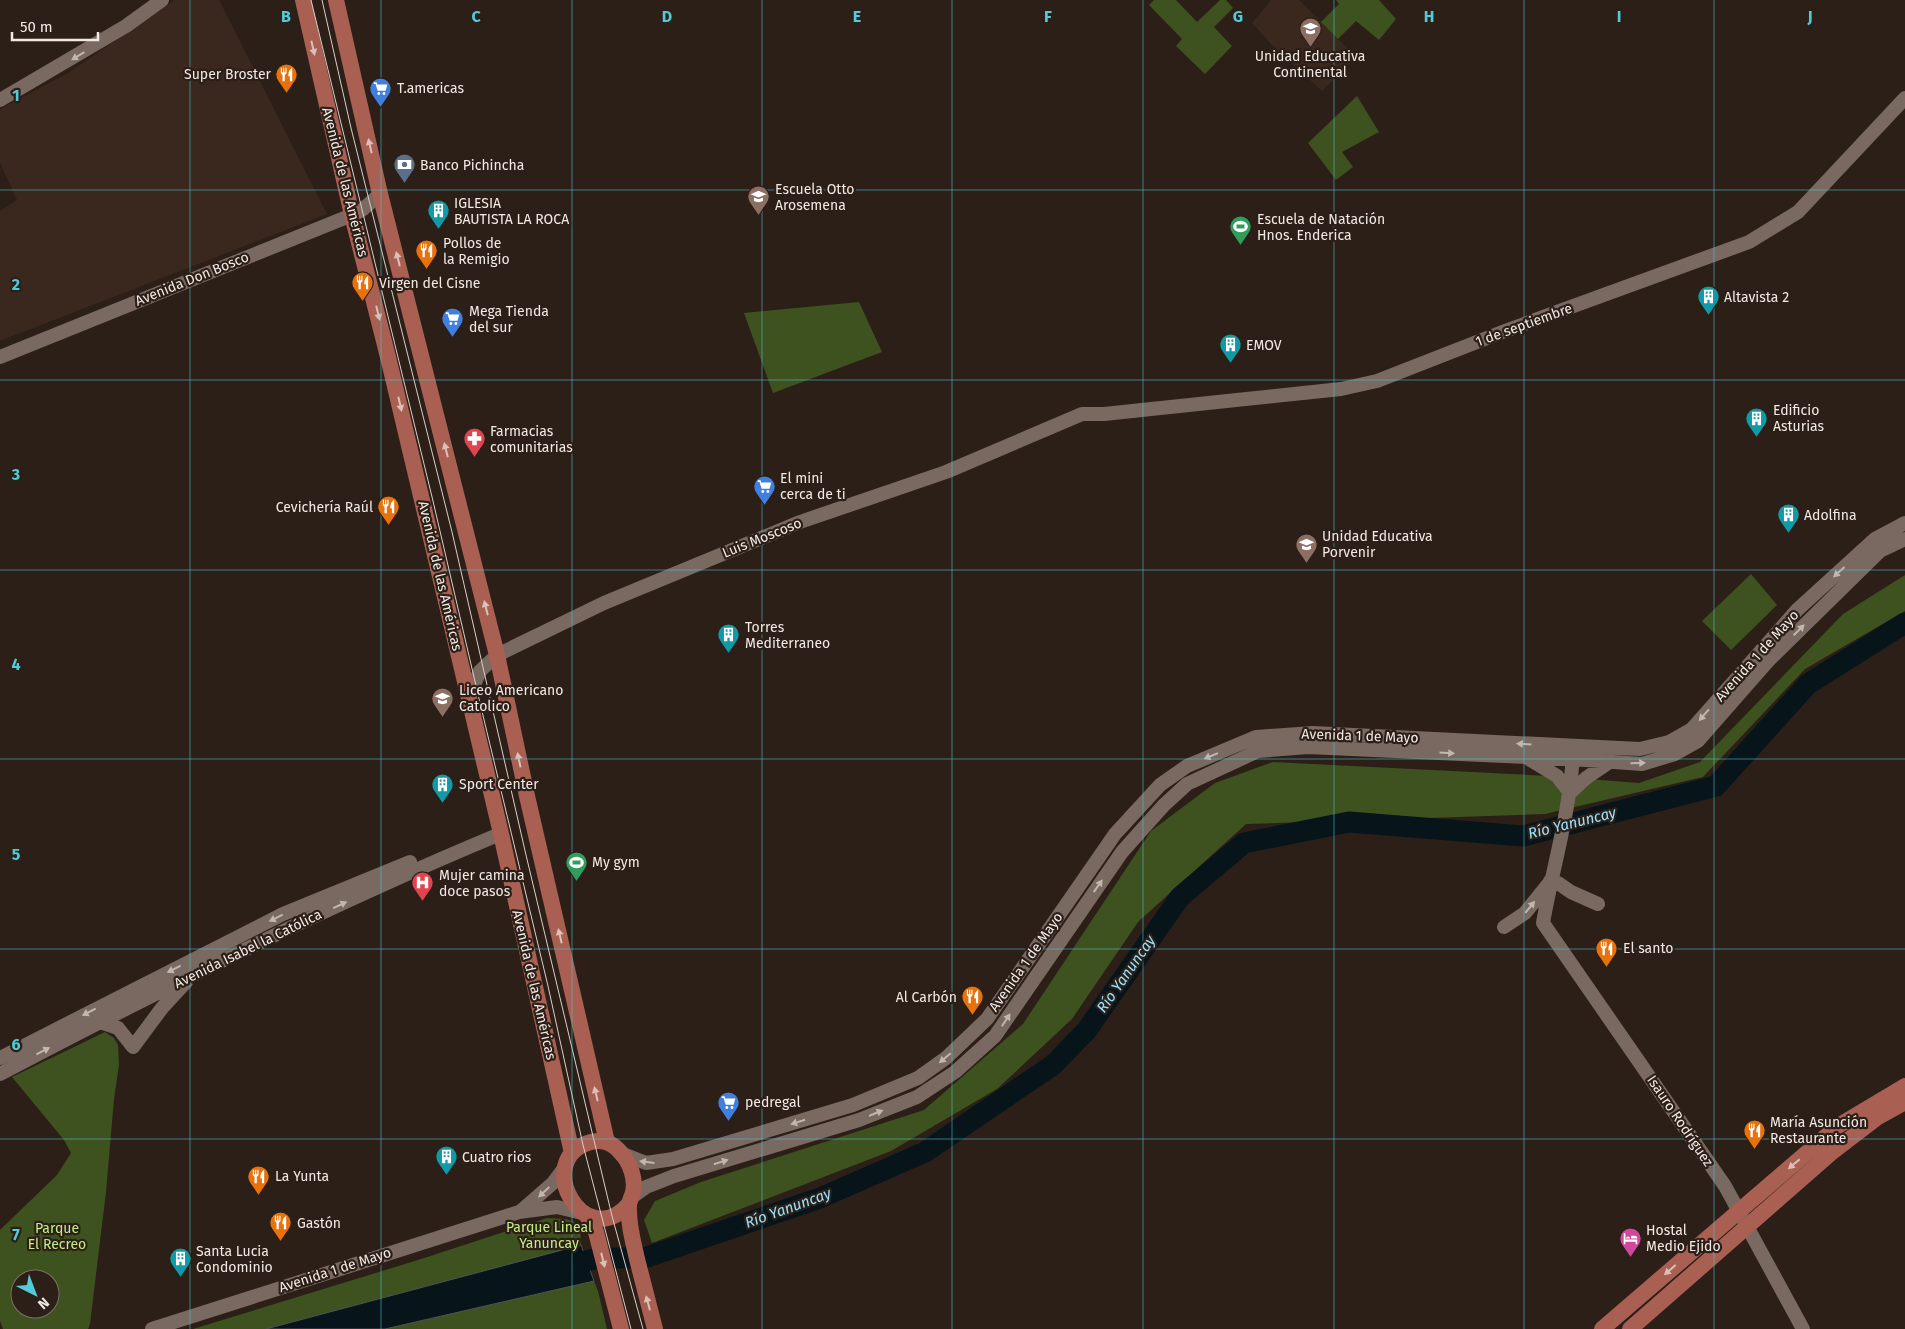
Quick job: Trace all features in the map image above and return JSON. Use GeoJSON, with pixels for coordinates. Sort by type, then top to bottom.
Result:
{"type":"FeatureCollection","features":[{"type":"Feature","properties":{"kind":"main road"},"geometry":{"type":"LineString","coordinates":[[0,100],[126,26],[162,0]]}},
{"type":"Feature","properties":{"kind":"main road","name":"Avenida de las Américas"},"geometry":{"type":"LineString","coordinates":[[303,0],[352,216],[388,357],[500,830],[569,1160],[566,1189],[573,1204],[584,1214],[596,1232],[621,1329]]}},
{"type":"Feature","properties":{"kind":"main road"},"geometry":{"type":"LineString","coordinates":[[336,0],[380,194],[497,655],[527,796],[607,1142]]}},
{"type":"Feature","properties":{"kind":"main road","name":"1 de septiembre"},"geometry":{"type":"LineString","coordinates":[[1082,414],[1104,414],[1332,390],[1377,382],[1505,331],[1750,242],[1798,212],[1905,98]]}},
{"type":"Feature","properties":{"kind":"main road","name":"Avenida Don Bosco"},"geometry":{"type":"LineString","coordinates":[[0,357],[352,216],[380,194]]}},
{"type":"Feature","properties":{"kind":"main road","name":"Luis Moscoso"},"geometry":{"type":"LineString","coordinates":[[468,699],[480,671],[497,655],[604,603],[800,522],[946,472],[1082,414]]}},
{"type":"Feature","properties":{"kind":"main road","name":"Avenida 1 de Mayo"},"geometry":{"type":"LineString","coordinates":[[630,1200],[646,1187],[665,1179],[859,1120],[917,1097],[955,1072],[995,1036],[1122,852],[1164,805],[1187,784],[1258,751],[1308,747],[1525,757],[1573,752],[1640,749],[1669,742],[1692,729],[1798,610],[1875,539],[1905,523]]}},
{"type":"Feature","properties":{"kind":"main road","name":"Avenida 1 de Mayo"},"geometry":{"type":"LineString","coordinates":[[623,1154],[646,1163],[673,1159],[853,1105],[918,1078],[946,1058],[987,1019],[1115,834],[1160,785],[1187,766],[1256,737],[1313,733],[1573,752],[1611,761],[1642,764],[1675,754],[1698,741],[1769,660],[1880,551],[1905,538]]}},
{"type":"Feature","properties":{"kind":"main road"},"geometry":{"type":"LineString","coordinates":[[1504,927],[1524,913],[1550,881],[1569,795],[1573,752]]}},
{"type":"Feature","properties":{"kind":"main road"},"geometry":{"type":"LineString","coordinates":[[1525,757],[1557,776],[1569,795]]}},
{"type":"Feature","properties":{"kind":"main road"},"geometry":{"type":"LineString","coordinates":[[1569,795],[1586,778],[1611,761]]}},
{"type":"Feature","properties":{"kind":"main road","name":"Avenida Isabel la Católica"},"geometry":{"type":"LineString","coordinates":[[0,1074],[192,976],[500,830]]}},
{"type":"Feature","properties":{"kind":"main road","name":"Avenida Isabel la Católica"},"geometry":{"type":"LineString","coordinates":[[0,1058],[283,914],[500,830]]}},
{"type":"Feature","properties":{"kind":"main road"},"geometry":{"type":"LineString","coordinates":[[1550,881],[1558,883],[1571,892],[1598,904]]}},
{"type":"Feature","properties":{"kind":"main road","name":"Isauro Rodríguez"},"geometry":{"type":"LineString","coordinates":[[1550,881],[1543,923],[1725,1186],[1803,1329]]}},
{"type":"Feature","properties":{"kind":"main road"},"geometry":{"type":"LineString","coordinates":[[100,1022],[118,1028],[133,1047],[162,1008],[192,976]]}},
{"type":"Feature","properties":{"kind":"main road"},"geometry":{"type":"LineString","coordinates":[[1602,1329],[1738,1210],[1838,1126],[1905,1086]]}},
{"type":"Feature","properties":{"kind":"main road"},"geometry":{"type":"LineString","coordinates":[[1630,1329],[1831,1153],[1878,1116],[1905,1102]]}},
{"type":"Feature","properties":{"kind":"main road"},"geometry":{"type":"LineString","coordinates":[[569,1160],[589,1143],[607,1142],[623,1154],[632,1172],[634,1190],[630,1200],[619,1212],[612,1216],[600,1218],[584,1214]]}},
{"type":"Feature","properties":{"kind":"main road","name":"Avenida 1 de Mayo"},"geometry":{"type":"LineString","coordinates":[[519,1212],[553,1183],[569,1160]]}},
{"type":"Feature","properties":{"kind":"main road"},"geometry":{"type":"LineString","coordinates":[[630,1200],[630,1230],[655,1329]]}},
{"type":"Feature","properties":{"kind":"main road","name":"Avenida 1 de Mayo"},"geometry":{"type":"LineString","coordinates":[[152,1329],[519,1212],[557,1207],[584,1214]]}},
{"type":"Feature","properties":{"kind":"shaded area"},"geometry":{"type":"Polygon","coordinates":[[[175,0],[219,0],[327,214],[0,341],[0,211],[17,200],[0,163],[0,109],[68,73],[175,0]]]}},
{"type":"Feature","properties":{"kind":"shaded area","name":"Unidad Educativa Continental"},"geometry":{"type":"Polygon","coordinates":[[[1271,0],[1299,0],[1356,57],[1322,91],[1272,45],[1252,23],[1271,0]]]}},
{"type":"Feature","properties":{"kind":"shaded area"},"geometry":{"type":"Polygon","coordinates":[[[581,1245],[594,1281],[385,1329],[266,1329],[581,1245]]]}},
{"type":"Feature","properties":{"kind":"green space"},"geometry":{"type":"Polygon","coordinates":[[[1154,0],[1176,0],[1197,22],[1220,0],[1226,0],[1233,8],[1214,27],[1232,46],[1205,74],[1176,46],[1182,39],[1149,5],[1154,0]]]}},
{"type":"Feature","properties":{"kind":"green space"},"geometry":{"type":"Polygon","coordinates":[[[1336,0],[1379,0],[1396,19],[1379,40],[1356,21],[1338,39],[1321,22],[1339,4],[1336,0]]]}},
{"type":"Feature","properties":{"kind":"green space"},"geometry":{"type":"Polygon","coordinates":[[[1357,96],[1379,132],[1342,152],[1353,167],[1336,180],[1308,143],[1357,96]]]}},
{"type":"Feature","properties":{"kind":"green space"},"geometry":{"type":"Polygon","coordinates":[[[859,302],[882,352],[773,393],[744,313],[859,302]]]}},
{"type":"Feature","properties":{"kind":"green space"},"geometry":{"type":"Polygon","coordinates":[[[1751,574],[1777,605],[1731,650],[1702,621],[1751,574]]]}},
{"type":"Feature","properties":{"kind":"green space"},"geometry":{"type":"Polygon","coordinates":[[[1905,575],[1905,611],[1805,669],[1703,777],[1545,814],[1246,824],[1138,922],[1072,1019],[997,1089],[891,1151],[652,1243],[644,1220],[655,1201],[701,1182],[924,1110],[1023,1024],[1151,831],[1215,783],[1273,762],[1549,776],[1639,783],[1700,762],[1843,614],[1905,575]]]}},
{"type":"Feature","properties":{"kind":"green space","name":"Parque El Recreo"},"geometry":{"type":"Polygon","coordinates":[[[105,1032],[114,1038],[118,1045],[119,1065],[90,1324],[88,1329],[3,1329],[0,1321],[0,1230],[57,1175],[71,1153],[64,1140],[12,1077],[105,1032]]]}},
{"type":"Feature","properties":{"kind":"green space","name":"Parque Lineal Yanuncay"},"geometry":{"type":"Polygon","coordinates":[[[547,1218],[566,1219],[580,1224],[581,1245],[266,1329],[193,1329],[418,1260],[547,1218]]]}},
{"type":"Feature","properties":{"kind":"green space"},"geometry":{"type":"Polygon","coordinates":[[[594,1281],[607,1329],[385,1329],[594,1281]]]}},
{"type":"Feature","properties":{"kind":"waterway","name":"Río Yanuncay"},"geometry":{"type":"LineString","coordinates":[[558,1268],[598,1258],[644,1258],[820,1198],[925,1152],[1053,1065],[1087,1030],[1180,897],[1244,843],[1349,822],[1523,836],[1716,786],[1808,684],[1905,623]]}},
{"type":"Feature","properties":{"kind":"tram line"},"geometry":{"type":"LineString","coordinates":[[311,0],[433,501],[548,986],[583,1145],[631,1329]]}},
{"type":"Feature","properties":{"kind":"tram line"},"geometry":{"type":"LineString","coordinates":[[322,0],[351,128],[452,532],[526,855],[612,1216],[643,1329]]}},
{"type":"Feature","properties":{"kind":"place","name":"Unidad Educativa Continental"},"geometry":{"type":"Point","coordinates":[1310,47]}},
{"type":"Feature","properties":{"kind":"place","name":"Super Broster"},"geometry":{"type":"Point","coordinates":[287,93]}},
{"type":"Feature","properties":{"kind":"place","name":"T.americas"},"geometry":{"type":"Point","coordinates":[381,107]}},
{"type":"Feature","properties":{"kind":"place","name":"Banco Pichincha"},"geometry":{"type":"Point","coordinates":[404,184]}},
{"type":"Feature","properties":{"kind":"place","name":"Escuela Otto Arosemena"},"geometry":{"type":"Point","coordinates":[759,216]}},
{"type":"Feature","properties":{"kind":"place","name":"IGLESIA BAUTISTA LA ROCA"},"geometry":{"type":"Point","coordinates":[438,230]}},
{"type":"Feature","properties":{"kind":"place","name":"Escuela de Natación Hnos. Enderica"},"geometry":{"type":"Point","coordinates":[1241,246]}},
{"type":"Feature","properties":{"kind":"place","name":"Pollos de la Remigio"},"geometry":{"type":"Point","coordinates":[427,270]}},
{"type":"Feature","properties":{"kind":"place","name":"Virgen del Cisne"},"geometry":{"type":"Point","coordinates":[363,302]}},
{"type":"Feature","properties":{"kind":"place","name":"Altavista 2"},"geometry":{"type":"Point","coordinates":[1708,316]}},
{"type":"Feature","properties":{"kind":"place","name":"Mega Tienda del sur"},"geometry":{"type":"Point","coordinates":[453,338]}},
{"type":"Feature","properties":{"kind":"place","name":"EMOV"},"geometry":{"type":"Point","coordinates":[1230,364]}},
{"type":"Feature","properties":{"kind":"place","name":"Edificio Asturias"},"geometry":{"type":"Point","coordinates":[1757,437]}},
{"type":"Feature","properties":{"kind":"place","name":"Farmacias comunitarias"},"geometry":{"type":"Point","coordinates":[474,458]}},
{"type":"Feature","properties":{"kind":"place","name":"El mini cerca de ti"},"geometry":{"type":"Point","coordinates":[764,505]}},
{"type":"Feature","properties":{"kind":"place","name":"Cevichería Raúl"},"geometry":{"type":"Point","coordinates":[389,526]}},
{"type":"Feature","properties":{"kind":"place","name":"Adolfina"},"geometry":{"type":"Point","coordinates":[1788,534]}},
{"type":"Feature","properties":{"kind":"place","name":"Unidad Educativa Porvenir"},"geometry":{"type":"Point","coordinates":[1306,563]}},
{"type":"Feature","properties":{"kind":"place","name":"Torres Mediterraneo"},"geometry":{"type":"Point","coordinates":[729,654]}},
{"type":"Feature","properties":{"kind":"place","name":"Liceo Americano Catolico"},"geometry":{"type":"Point","coordinates":[443,717]}},
{"type":"Feature","properties":{"kind":"place","name":"Sport Center"},"geometry":{"type":"Point","coordinates":[443,803]}},
{"type":"Feature","properties":{"kind":"place","name":"My gym"},"geometry":{"type":"Point","coordinates":[576,881]}},
{"type":"Feature","properties":{"kind":"place","name":"Mujer camina doce pasos"},"geometry":{"type":"Point","coordinates":[423,902]}},
{"type":"Feature","properties":{"kind":"place","name":"El santo"},"geometry":{"type":"Point","coordinates":[1607,967]}},
{"type":"Feature","properties":{"kind":"place","name":"Al Carbón"},"geometry":{"type":"Point","coordinates":[973,1016]}},
{"type":"Feature","properties":{"kind":"place","name":"pedregal"},"geometry":{"type":"Point","coordinates":[729,1121]}},
{"type":"Feature","properties":{"kind":"place","name":"María Asunción Restaurante"},"geometry":{"type":"Point","coordinates":[1754,1149]}},
{"type":"Feature","properties":{"kind":"place","name":"Cuatro rios"},"geometry":{"type":"Point","coordinates":[446,1176]}},
{"type":"Feature","properties":{"kind":"place","name":"La Yunta"},"geometry":{"type":"Point","coordinates":[259,1195]}},
{"type":"Feature","properties":{"kind":"place","name":"Gastón"},"geometry":{"type":"Point","coordinates":[281,1242]}},
{"type":"Feature","properties":{"kind":"place","name":"Hostal Medio Ejido"},"geometry":{"type":"Point","coordinates":[1630,1257]}},
{"type":"Feature","properties":{"kind":"place","name":"Santa Lucia Condominio"},"geometry":{"type":"Point","coordinates":[180,1278]}}]}
